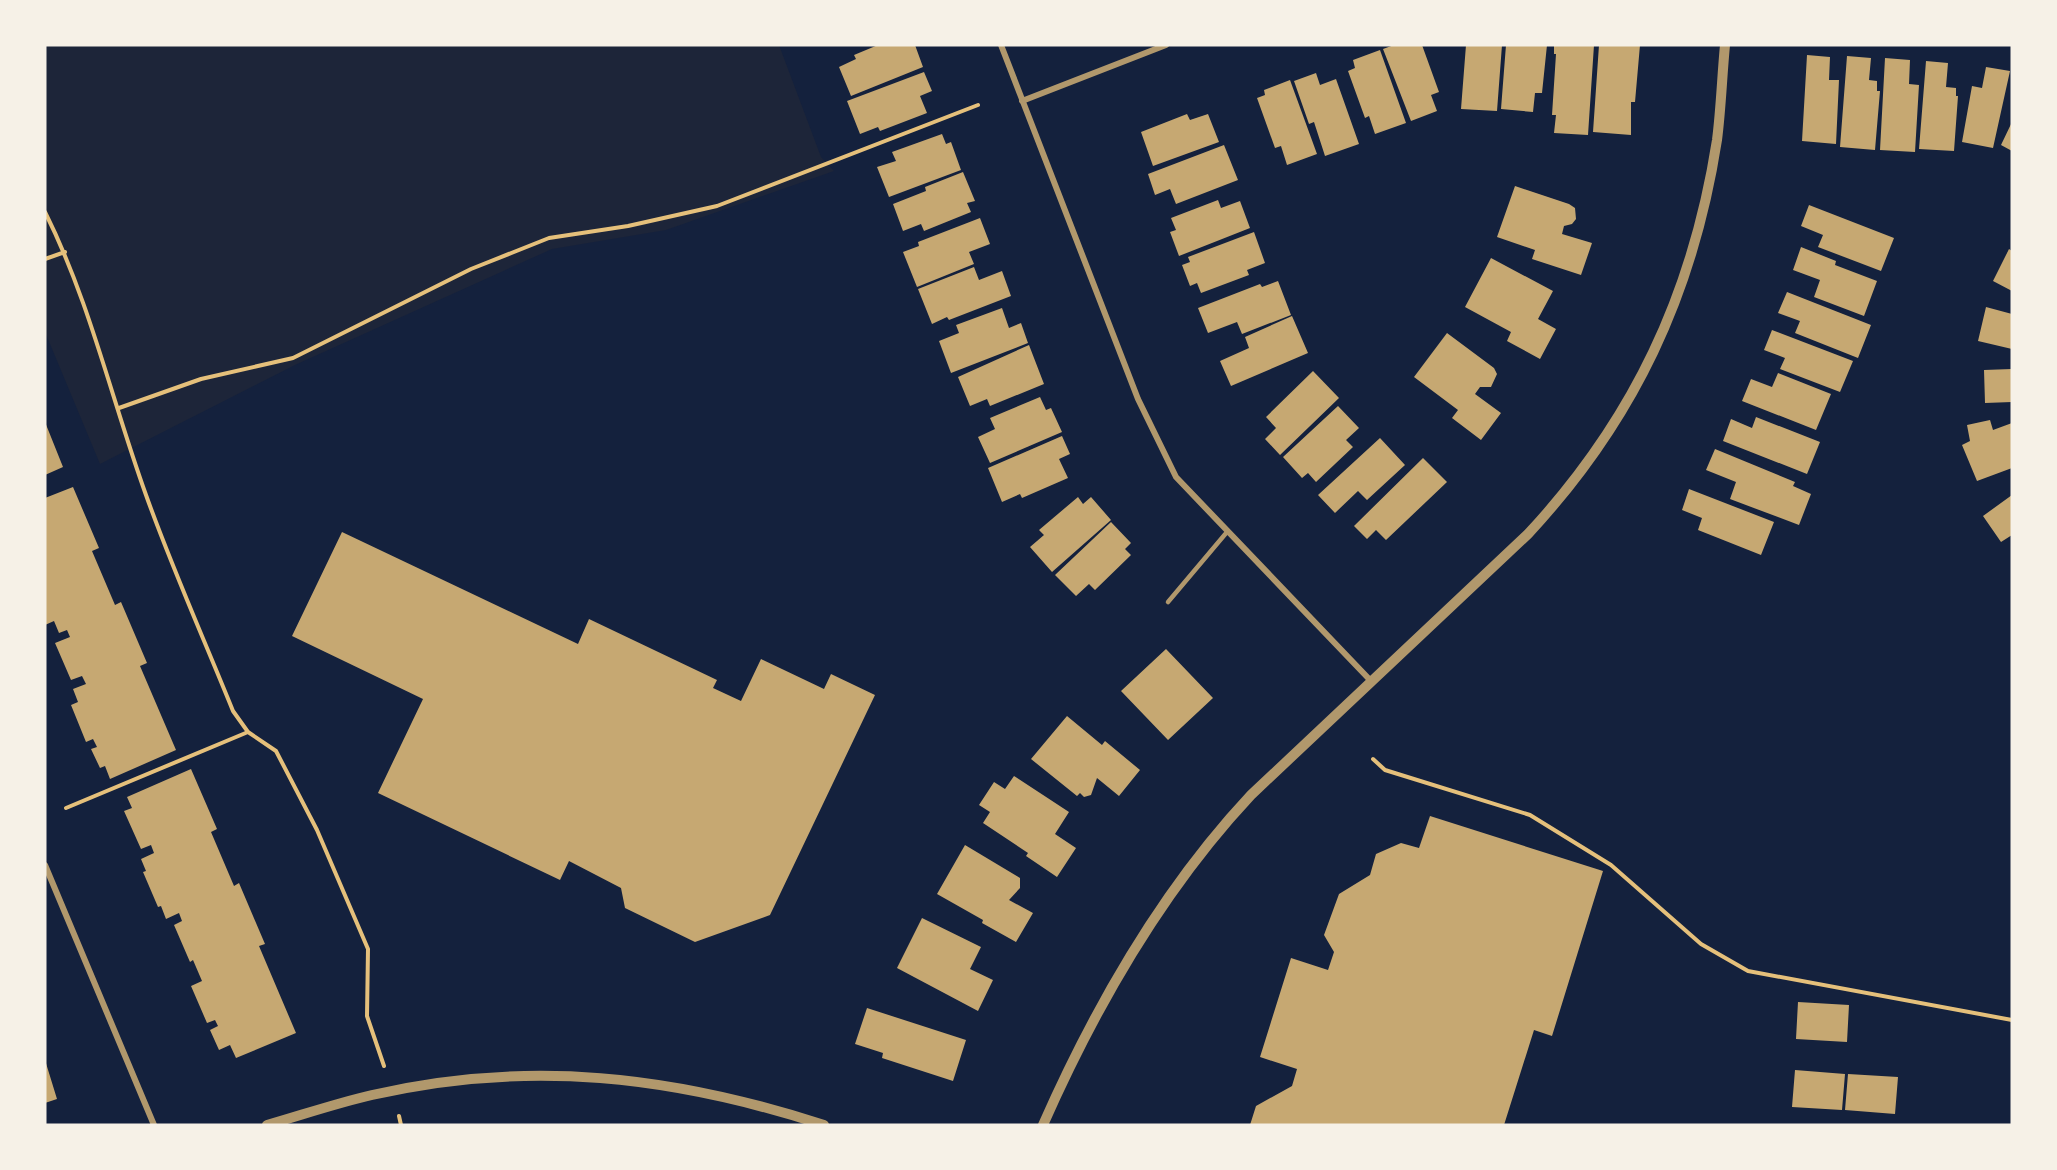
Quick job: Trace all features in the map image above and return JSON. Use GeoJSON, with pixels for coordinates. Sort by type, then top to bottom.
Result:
{"type":"FeatureCollection","features":[{"type":"Feature","properties":{"kind":"street"},"geometry":{"type":"LineString","coordinates":[[1001,45],[1138,399],[1176,477],[1371,681]]}},
{"type":"Feature","properties":{"kind":"street"},"geometry":{"type":"LineString","coordinates":[[1022,101],[1166,45]]}},
{"type":"Feature","properties":{"kind":"street"},"geometry":{"type":"LineString","coordinates":[[1043,1125],[1079,1046],[1127,961],[1195,859],[1251,795],[1501,561],[1563,496],[1609,433],[1642,377],[1671,315],[1689,266],[1717,138],[1725,45]]}},
{"type":"Feature","properties":{"kind":"street"},"geometry":{"type":"LineString","coordinates":[[45,865],[154,1125]]}},
{"type":"Feature","properties":{"kind":"street"},"geometry":{"type":"LineString","coordinates":[[267,1125],[370,1095],[423,1086],[499,1077],[562,1076],[627,1080],[694,1089],[753,1103],[824,1125]]}},
{"type":"Feature","properties":{"kind":"lane"},"geometry":{"type":"LineString","coordinates":[[1168,602],[1227,532]]}},
{"type":"Feature","properties":{"kind":"path"},"geometry":{"type":"LineString","coordinates":[[119,408],[201,379],[293,358],[471,269],[549,238],[628,226],[717,206],[978,105]]}},
{"type":"Feature","properties":{"kind":"path"},"geometry":{"type":"LineString","coordinates":[[45,212],[65,252],[119,408],[146,495],[233,711],[248,732],[276,750],[317,830],[368,948],[368,1016],[384,1066]]}},
{"type":"Feature","properties":{"kind":"path"},"geometry":{"type":"LineString","coordinates":[[45,259],[65,252]]}},
{"type":"Feature","properties":{"kind":"path"},"geometry":{"type":"LineString","coordinates":[[66,808],[248,732]]}},
{"type":"Feature","properties":{"kind":"path"},"geometry":{"type":"LineString","coordinates":[[1373,759],[1385,770],[1530,815],[1611,866],[1701,944],[1748,971],[2012,1020]]}},
{"type":"Feature","properties":{"kind":"path"},"geometry":{"type":"LineString","coordinates":[[399,1116],[400,1125]]}},
{"type":"Feature","properties":{"kind":"shaded area"},"geometry":{"type":"Polygon","coordinates":[[[45,45],[779,45],[821,157],[834,171],[666,230],[552,249],[295,365],[100,464],[45,332],[45,45]]]}},
{"type":"Feature","properties":{"kind":"building"},"geometry":{"type":"Polygon","coordinates":[[[878,45],[915,45],[923,67],[851,96],[839,67],[856,59],[854,55],[878,45]]]}},
{"type":"Feature","properties":{"kind":"building"},"geometry":{"type":"Polygon","coordinates":[[[1394,45],[1422,45],[1439,92],[1431,95],[1437,111],[1411,121],[1383,49],[1394,45]]]}},
{"type":"Feature","properties":{"kind":"building"},"geometry":{"type":"Polygon","coordinates":[[[1466,45],[1502,45],[1497,111],[1461,109],[1466,45]]]}},
{"type":"Feature","properties":{"kind":"building"},"geometry":{"type":"Polygon","coordinates":[[[1506,45],[1547,45],[1542,93],[1535,93],[1533,112],[1501,109],[1506,45]]]}},
{"type":"Feature","properties":{"kind":"building"},"geometry":{"type":"Polygon","coordinates":[[[1554,45],[1594,45],[1588,135],[1554,133],[1556,115],[1552,115],[1556,54],[1554,54],[1554,45]]]}},
{"type":"Feature","properties":{"kind":"building"},"geometry":{"type":"Polygon","coordinates":[[[1599,45],[1640,45],[1635,102],[1631,102],[1631,135],[1593,132],[1599,45]]]}},
{"type":"Feature","properties":{"kind":"building"},"geometry":{"type":"Polygon","coordinates":[[[1380,50],[1406,123],[1375,134],[1369,116],[1365,118],[1348,71],[1355,68],[1353,60],[1380,50]]]}},
{"type":"Feature","properties":{"kind":"building"},"geometry":{"type":"Polygon","coordinates":[[[1807,55],[1830,57],[1829,80],[1839,80],[1836,144],[1802,141],[1807,55]]]}},
{"type":"Feature","properties":{"kind":"building"},"geometry":{"type":"Polygon","coordinates":[[[1847,56],[1871,58],[1869,80],[1877,81],[1877,91],[1880,91],[1875,150],[1840,147],[1847,56]]]}},
{"type":"Feature","properties":{"kind":"building"},"geometry":{"type":"Polygon","coordinates":[[[1885,58],[1910,60],[1909,84],[1919,85],[1915,152],[1880,150],[1885,58]]]}},
{"type":"Feature","properties":{"kind":"building"},"geometry":{"type":"Polygon","coordinates":[[[1926,61],[1948,63],[1946,87],[1956,88],[1956,96],[1958,96],[1954,151],[1919,149],[1926,61]]]}},
{"type":"Feature","properties":{"kind":"building"},"geometry":{"type":"Polygon","coordinates":[[[1986,67],[2010,71],[1993,148],[1962,142],[1972,86],[1982,88],[1986,67]]]}},
{"type":"Feature","properties":{"kind":"building"},"geometry":{"type":"Polygon","coordinates":[[[924,72],[932,91],[920,96],[927,113],[880,131],[878,127],[860,134],[847,101],[924,72]]]}},
{"type":"Feature","properties":{"kind":"building"},"geometry":{"type":"Polygon","coordinates":[[[1316,73],[1320,85],[1336,79],[1359,144],[1325,156],[1314,122],[1309,124],[1294,81],[1316,73]]]}},
{"type":"Feature","properties":{"kind":"building"},"geometry":{"type":"Polygon","coordinates":[[[1290,80],[1317,154],[1287,165],[1281,146],[1275,148],[1257,98],[1265,95],[1264,90],[1290,80]]]}},
{"type":"Feature","properties":{"kind":"building"},"geometry":{"type":"Polygon","coordinates":[[[1187,114],[1190,120],[1208,114],[1219,142],[1153,166],[1141,132],[1187,114]]]}},
{"type":"Feature","properties":{"kind":"building"},"geometry":{"type":"Polygon","coordinates":[[[2012,122],[2012,151],[2001,145],[2012,122]]]}},
{"type":"Feature","properties":{"kind":"building"},"geometry":{"type":"Polygon","coordinates":[[[942,134],[946,144],[951,142],[961,170],[889,197],[877,167],[896,161],[892,152],[942,134]]]}},
{"type":"Feature","properties":{"kind":"building"},"geometry":{"type":"Polygon","coordinates":[[[1224,145],[1238,180],[1176,204],[1170,189],[1155,195],[1148,174],[1224,145]]]}},
{"type":"Feature","properties":{"kind":"building"},"geometry":{"type":"Polygon","coordinates":[[[963,172],[975,201],[967,203],[971,212],[924,231],[921,224],[903,231],[893,204],[926,191],[925,187],[963,172]]]}},
{"type":"Feature","properties":{"kind":"building"},"geometry":{"type":"Polygon","coordinates":[[[1515,186],[1575,208],[1576,219],[1572,224],[1564,226],[1562,234],[1592,243],[1581,275],[1532,259],[1535,250],[1497,237],[1515,186]]]}},
{"type":"Feature","properties":{"kind":"building"},"geometry":{"type":"Polygon","coordinates":[[[1218,200],[1221,208],[1240,201],[1250,228],[1179,256],[1170,232],[1176,230],[1171,218],[1218,200]]]}},
{"type":"Feature","properties":{"kind":"building"},"geometry":{"type":"Polygon","coordinates":[[[1809,205],[1894,238],[1881,271],[1818,247],[1823,235],[1801,226],[1809,205]]]}},
{"type":"Feature","properties":{"kind":"building"},"geometry":{"type":"Polygon","coordinates":[[[980,218],[990,244],[969,252],[974,264],[917,287],[903,252],[919,246],[918,242],[980,218]]]}},
{"type":"Feature","properties":{"kind":"building"},"geometry":{"type":"Polygon","coordinates":[[[1254,232],[1265,263],[1247,270],[1249,275],[1201,293],[1197,283],[1190,286],[1182,265],[1190,262],[1188,257],[1254,232]]]}},
{"type":"Feature","properties":{"kind":"building"},"geometry":{"type":"Polygon","coordinates":[[[1801,247],[1836,261],[1835,265],[1877,281],[1864,316],[1814,297],[1820,280],[1793,270],[1801,247]]]}},
{"type":"Feature","properties":{"kind":"building"},"geometry":{"type":"Polygon","coordinates":[[[2009,249],[2012,251],[2012,291],[1993,281],[2009,249]]]}},
{"type":"Feature","properties":{"kind":"building"},"geometry":{"type":"Polygon","coordinates":[[[1491,258],[1553,291],[1538,319],[1556,329],[1540,359],[1507,341],[1511,332],[1465,307],[1491,258]]]}},
{"type":"Feature","properties":{"kind":"building"},"geometry":{"type":"Polygon","coordinates":[[[974,267],[979,280],[1002,271],[1011,296],[949,320],[947,317],[932,324],[918,289],[974,267]]]}},
{"type":"Feature","properties":{"kind":"building"},"geometry":{"type":"Polygon","coordinates":[[[1278,281],[1291,315],[1242,334],[1237,322],[1208,333],[1198,308],[1260,284],[1262,287],[1278,281]]]}},
{"type":"Feature","properties":{"kind":"building"},"geometry":{"type":"Polygon","coordinates":[[[1787,292],[1871,325],[1858,358],[1795,333],[1800,321],[1778,313],[1787,292]]]}},
{"type":"Feature","properties":{"kind":"building"},"geometry":{"type":"Polygon","coordinates":[[[1986,307],[2012,314],[2012,349],[1978,341],[1986,307]]]}},
{"type":"Feature","properties":{"kind":"building"},"geometry":{"type":"Polygon","coordinates":[[[1002,308],[1009,328],[1021,323],[1028,343],[951,373],[939,341],[959,333],[956,325],[1002,308]]]}},
{"type":"Feature","properties":{"kind":"building"},"geometry":{"type":"Polygon","coordinates":[[[1292,316],[1308,353],[1231,386],[1220,361],[1249,348],[1245,337],[1292,316]]]}},
{"type":"Feature","properties":{"kind":"building"},"geometry":{"type":"Polygon","coordinates":[[[1772,330],[1853,361],[1840,392],[1780,369],[1785,358],[1764,350],[1772,330]]]}},
{"type":"Feature","properties":{"kind":"building"},"geometry":{"type":"Polygon","coordinates":[[[1447,333],[1494,368],[1497,374],[1491,387],[1480,387],[1475,394],[1501,413],[1481,440],[1452,418],[1458,410],[1414,377],[1447,333]]]}},
{"type":"Feature","properties":{"kind":"building"},"geometry":{"type":"Polygon","coordinates":[[[1029,345],[1044,384],[990,406],[987,399],[970,406],[958,377],[1029,345]]]}},
{"type":"Feature","properties":{"kind":"building"},"geometry":{"type":"Polygon","coordinates":[[[2012,369],[2012,402],[1985,403],[1984,370],[2012,369]]]}},
{"type":"Feature","properties":{"kind":"building"},"geometry":{"type":"Polygon","coordinates":[[[1313,371],[1339,398],[1280,455],[1265,439],[1276,428],[1266,417],[1313,371]]]}},
{"type":"Feature","properties":{"kind":"building"},"geometry":{"type":"Polygon","coordinates":[[[1778,373],[1831,394],[1816,430],[1742,401],[1751,379],[1772,387],[1778,373]]]}},
{"type":"Feature","properties":{"kind":"building"},"geometry":{"type":"Polygon","coordinates":[[[1040,397],[1046,410],[1051,408],[1062,432],[990,463],[978,437],[995,429],[990,418],[1040,397]]]}},
{"type":"Feature","properties":{"kind":"building"},"geometry":{"type":"Polygon","coordinates":[[[1338,406],[1359,428],[1346,440],[1353,447],[1316,482],[1308,473],[1302,478],[1283,457],[1338,406]]]}},
{"type":"Feature","properties":{"kind":"building"},"geometry":{"type":"Polygon","coordinates":[[[1756,417],[1820,442],[1807,474],[1723,441],[1731,419],[1752,428],[1756,417]]]}},
{"type":"Feature","properties":{"kind":"building"},"geometry":{"type":"Polygon","coordinates":[[[1990,420],[1993,430],[2012,423],[2012,468],[1977,481],[1962,445],[1970,441],[1967,425],[1990,420]]]}},
{"type":"Feature","properties":{"kind":"building"},"geometry":{"type":"Polygon","coordinates":[[[45,422],[63,467],[45,475],[45,422]]]}},
{"type":"Feature","properties":{"kind":"building"},"geometry":{"type":"Polygon","coordinates":[[[1062,436],[1070,454],[1059,459],[1068,478],[1022,498],[1020,494],[1002,502],[988,468],[1062,436]]]}},
{"type":"Feature","properties":{"kind":"building"},"geometry":{"type":"Polygon","coordinates":[[[1380,438],[1405,465],[1367,500],[1358,491],[1335,513],[1318,495],[1380,438]]]}},
{"type":"Feature","properties":{"kind":"building"},"geometry":{"type":"Polygon","coordinates":[[[1715,449],[1795,482],[1793,486],[1811,494],[1799,525],[1730,499],[1736,482],[1706,470],[1715,449]]]}},
{"type":"Feature","properties":{"kind":"building"},"geometry":{"type":"Polygon","coordinates":[[[1423,458],[1447,482],[1386,540],[1376,530],[1367,539],[1354,526],[1423,458]]]}},
{"type":"Feature","properties":{"kind":"building"},"geometry":{"type":"Polygon","coordinates":[[[73,487],[99,548],[92,551],[115,605],[121,602],[147,663],[140,666],[176,750],[110,779],[105,766],[100,768],[91,749],[97,747],[93,739],[86,742],[71,705],[78,702],[73,689],[86,684],[82,676],[71,680],[55,643],[70,637],[67,630],[59,633],[54,621],[45,625],[45,498],[73,487]]]}},
{"type":"Feature","properties":{"kind":"building"},"geometry":{"type":"Polygon","coordinates":[[[1689,489],[1774,522],[1761,555],[1698,530],[1702,518],[1682,510],[1689,489]]]}},
{"type":"Feature","properties":{"kind":"building"},"geometry":{"type":"Polygon","coordinates":[[[2012,495],[2012,535],[2001,542],[1983,516],[2012,495]]]}},
{"type":"Feature","properties":{"kind":"building"},"geometry":{"type":"Polygon","coordinates":[[[1078,497],[1083,504],[1091,497],[1111,520],[1052,572],[1030,547],[1044,535],[1039,530],[1078,497]]]}},
{"type":"Feature","properties":{"kind":"building"},"geometry":{"type":"Polygon","coordinates":[[[1111,522],[1131,543],[1125,549],[1131,555],[1095,590],[1089,584],[1076,596],[1055,575],[1111,522]]]}},
{"type":"Feature","properties":{"kind":"building"},"geometry":{"type":"Polygon","coordinates":[[[342,532],[578,644],[589,619],[717,680],[713,688],[741,701],[761,659],[824,689],[831,674],[875,695],[770,915],[695,942],[625,908],[621,888],[569,861],[560,880],[378,793],[423,699],[292,636],[342,532]]]}},
{"type":"Feature","properties":{"kind":"building"},"geometry":{"type":"Polygon","coordinates":[[[1166,649],[1213,698],[1168,740],[1121,691],[1166,649]]]}},
{"type":"Feature","properties":{"kind":"building"},"geometry":{"type":"Polygon","coordinates":[[[1067,716],[1102,745],[1105,741],[1140,770],[1119,796],[1097,778],[1091,795],[1084,797],[1080,793],[1077,796],[1031,759],[1067,716]]]}},
{"type":"Feature","properties":{"kind":"building"},"geometry":{"type":"Polygon","coordinates":[[[191,769],[217,829],[211,832],[234,886],[239,883],[265,944],[259,946],[296,1033],[236,1058],[230,1045],[219,1050],[210,1030],[218,1026],[215,1020],[207,1023],[191,986],[202,981],[193,960],[190,962],[174,925],[182,921],[179,913],[166,919],[161,906],[158,907],[143,872],[146,871],[141,859],[154,853],[151,845],[141,849],[124,811],[132,808],[127,797],[191,769]]]}},
{"type":"Feature","properties":{"kind":"building"},"geometry":{"type":"Polygon","coordinates":[[[1014,776],[1069,812],[1055,834],[1076,848],[1057,877],[1026,856],[1028,853],[983,823],[990,812],[979,805],[994,782],[1005,789],[1014,776]]]}},
{"type":"Feature","properties":{"kind":"building"},"geometry":{"type":"Polygon","coordinates":[[[1430,816],[1603,871],[1552,1036],[1534,1030],[1504,1125],[1250,1125],[1256,1106],[1292,1086],[1297,1069],[1260,1057],[1291,958],[1328,970],[1334,952],[1324,935],[1339,894],[1370,875],[1376,854],[1401,843],[1419,848],[1430,816]]]}},
{"type":"Feature","properties":{"kind":"building"},"geometry":{"type":"Polygon","coordinates":[[[965,845],[1020,878],[1020,888],[1009,900],[1033,913],[1016,942],[937,894],[965,845]]]}},
{"type":"Feature","properties":{"kind":"building"},"geometry":{"type":"Polygon","coordinates":[[[922,918],[981,947],[970,969],[993,980],[978,1011],[897,968],[922,918]]]}},
{"type":"Feature","properties":{"kind":"building"},"geometry":{"type":"Polygon","coordinates":[[[1798,1002],[1849,1005],[1847,1042],[1796,1039],[1798,1002]]]}},
{"type":"Feature","properties":{"kind":"building"},"geometry":{"type":"Polygon","coordinates":[[[867,1008],[966,1040],[953,1081],[882,1058],[883,1053],[855,1044],[867,1008]]]}},
{"type":"Feature","properties":{"kind":"building"},"geometry":{"type":"Polygon","coordinates":[[[45,1060],[57,1099],[45,1103],[45,1060]]]}},
{"type":"Feature","properties":{"kind":"building"},"geometry":{"type":"Polygon","coordinates":[[[1795,1070],[1845,1074],[1842,1110],[1792,1107],[1795,1070]]]}},
{"type":"Feature","properties":{"kind":"building"},"geometry":{"type":"Polygon","coordinates":[[[1848,1074],[1898,1077],[1895,1114],[1845,1110],[1848,1074]]]}}]}
